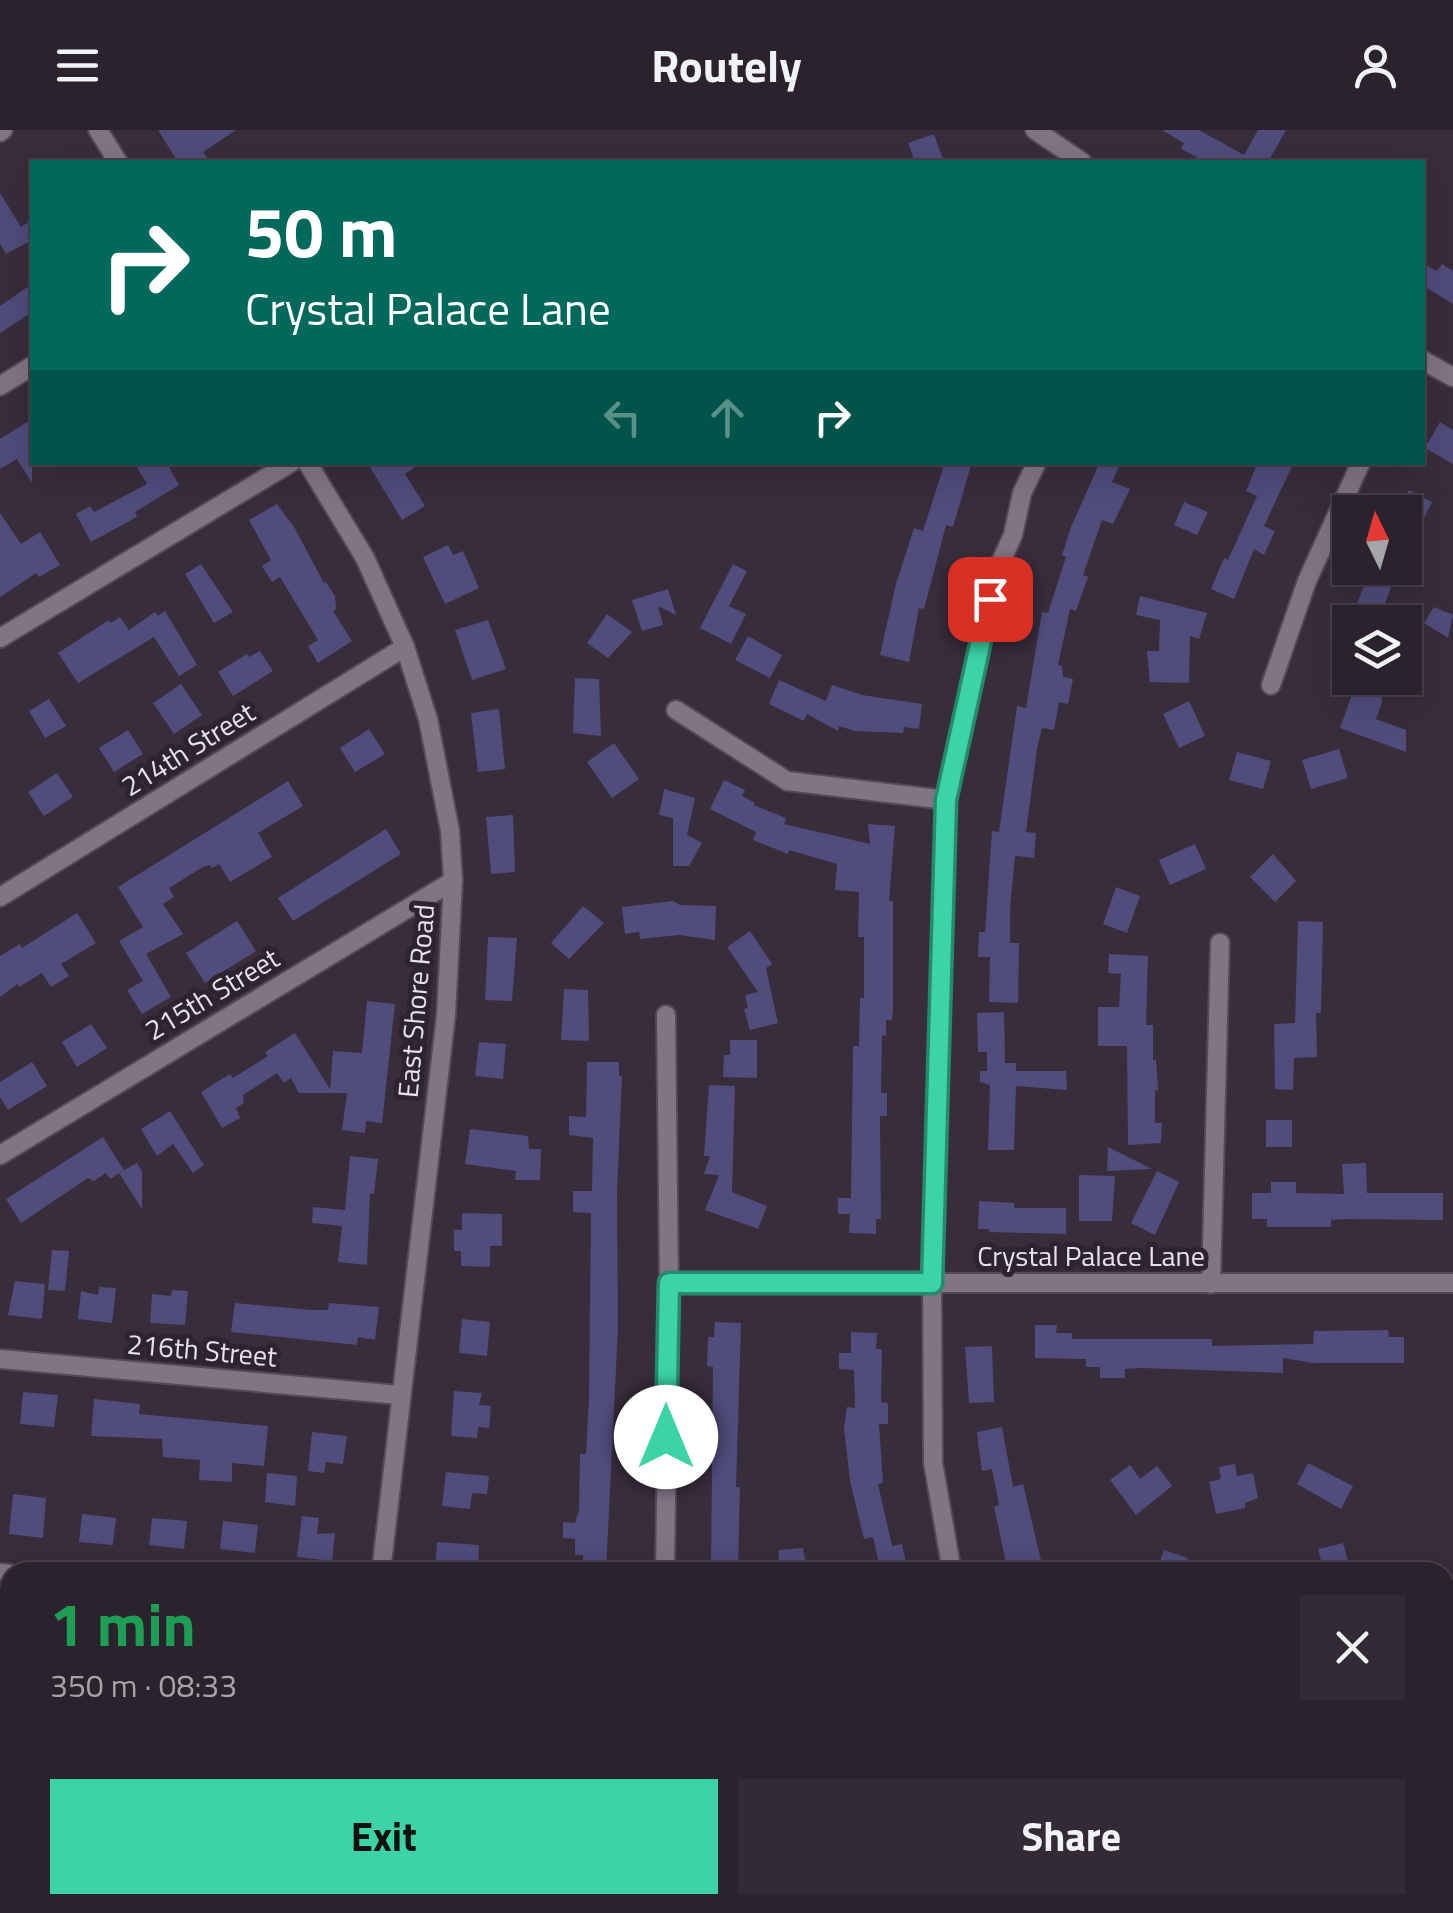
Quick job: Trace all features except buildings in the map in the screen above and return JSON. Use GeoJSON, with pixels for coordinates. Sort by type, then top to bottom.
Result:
{"type":"FeatureCollection","features":[{"type":"Feature","properties":{"kind":"street"},"geometry":{"type":"LineString","coordinates":[[98,130],[117,160]]}},
{"type":"Feature","properties":{"kind":"street"},"geometry":{"type":"LineString","coordinates":[[1035,130],[1079,160]]}},
{"type":"Feature","properties":{"kind":"street"},"geometry":{"type":"LineString","coordinates":[[1425,362],[1453,377]]}},
{"type":"Feature","properties":{"kind":"street"},"geometry":{"type":"LineString","coordinates":[[0,386],[30,367]]}},
{"type":"Feature","properties":{"kind":"street"},"geometry":{"type":"LineString","coordinates":[[0,638],[287,465]]}},
{"type":"Feature","properties":{"kind":"street","name":"East Shore Road"},"geometry":{"type":"LineString","coordinates":[[309,465],[365,558],[406,647],[442,782],[453,881],[446,1014],[382,1562]]}},
{"type":"Feature","properties":{"kind":"street"},"geometry":{"type":"LineString","coordinates":[[950,1562],[933,1462],[932,1283],[946,800],[996,572],[1013,535],[1022,493],[1036,465]]}},
{"type":"Feature","properties":{"kind":"street"},"geometry":{"type":"LineString","coordinates":[[1271,685],[1308,581],[1360,465]]}},
{"type":"Feature","properties":{"kind":"street","name":"214th Street"},"geometry":{"type":"LineString","coordinates":[[0,898],[406,647]]}},
{"type":"Feature","properties":{"kind":"street"},"geometry":{"type":"LineString","coordinates":[[676,710],[788,781],[946,800]]}},
{"type":"Feature","properties":{"kind":"street","name":"215th Street"},"geometry":{"type":"LineString","coordinates":[[0,1155],[453,881]]}},
{"type":"Feature","properties":{"kind":"street"},"geometry":{"type":"LineString","coordinates":[[1211,1284],[1220,943]]}},
{"type":"Feature","properties":{"kind":"street"},"geometry":{"type":"LineString","coordinates":[[665,1562],[669,1283],[666,1014]]}},
{"type":"Feature","properties":{"kind":"street","name":"Crystal Palace Lane"},"geometry":{"type":"LineString","coordinates":[[669,1283],[1453,1283]]}},
{"type":"Feature","properties":{"kind":"street","name":"216th Street"},"geometry":{"type":"LineString","coordinates":[[0,1359],[400,1396]]}},
{"type":"Feature","properties":{"kind":"route"},"geometry":{"type":"LineString","coordinates":[[666,1437],[669,1283],[932,1283],[946,800],[990,599]]}}]}
